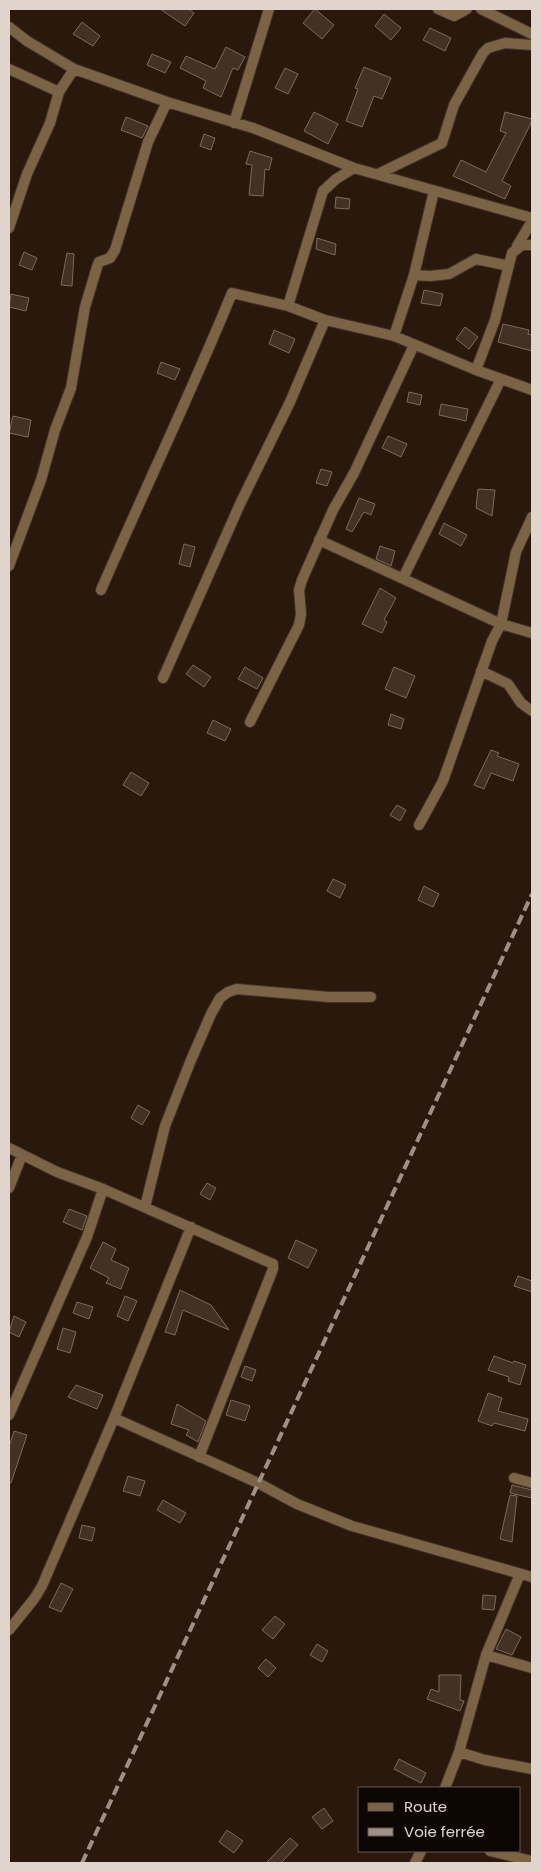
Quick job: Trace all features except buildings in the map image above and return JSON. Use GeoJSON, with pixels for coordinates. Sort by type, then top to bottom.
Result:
{"type":"FeatureCollection","features":[{"type":"Feature","properties":{"kind":"street"},"geometry":{"type":"LineString","coordinates":[[234,123],[269,9]]}},
{"type":"Feature","properties":{"kind":"street"},"geometry":{"type":"LineString","coordinates":[[438,9],[454,16],[467,9]]}},
{"type":"Feature","properties":{"kind":"street"},"geometry":{"type":"LineString","coordinates":[[482,9],[532,34]]}},
{"type":"Feature","properties":{"kind":"street"},"geometry":{"type":"LineString","coordinates":[[9,27],[27,41],[74,69],[167,102],[234,123],[354,168],[532,220],[512,253],[495,320],[476,370]]}},
{"type":"Feature","properties":{"kind":"street"},"geometry":{"type":"LineString","coordinates":[[378,174],[442,143],[454,105],[474,68],[488,48],[505,43],[532,45]]}},
{"type":"Feature","properties":{"kind":"street"},"geometry":{"type":"LineString","coordinates":[[9,228],[27,174],[50,123],[59,92],[74,69]]}},
{"type":"Feature","properties":{"kind":"street"},"geometry":{"type":"LineString","coordinates":[[9,70],[59,92]]}},
{"type":"Feature","properties":{"kind":"street"},"geometry":{"type":"LineString","coordinates":[[9,566],[41,480],[55,430],[71,388],[85,307],[99,262],[112,256],[115,250],[148,142],[167,102]]}},
{"type":"Feature","properties":{"kind":"street"},"geometry":{"type":"LineString","coordinates":[[288,306],[323,191],[336,178],[354,168]]}},
{"type":"Feature","properties":{"kind":"street"},"geometry":{"type":"LineString","coordinates":[[394,336],[414,275],[434,190]]}},
{"type":"Feature","properties":{"kind":"street"},"geometry":{"type":"LineString","coordinates":[[517,246],[532,244]]}},
{"type":"Feature","properties":{"kind":"street"},"geometry":{"type":"LineString","coordinates":[[414,275],[449,274],[476,259],[509,266]]}},
{"type":"Feature","properties":{"kind":"street"},"geometry":{"type":"LineString","coordinates":[[101,590],[155,466],[194,386],[232,293],[288,306],[325,320],[394,336],[476,370],[532,390]]}},
{"type":"Feature","properties":{"kind":"street"},"geometry":{"type":"LineString","coordinates":[[164,678],[240,504],[290,402],[325,320]]}},
{"type":"Feature","properties":{"kind":"street"},"geometry":{"type":"LineString","coordinates":[[250,722],[299,624],[301,614],[299,590],[319,540],[354,473],[414,345]]}},
{"type":"Feature","properties":{"kind":"street"},"geometry":{"type":"LineString","coordinates":[[403,578],[501,379]]}},
{"type":"Feature","properties":{"kind":"street"},"geometry":{"type":"LineString","coordinates":[[419,825],[443,781],[481,671],[501,624],[516,552],[532,517]]}},
{"type":"Feature","properties":{"kind":"street"},"geometry":{"type":"LineString","coordinates":[[319,540],[501,624],[532,632]]}},
{"type":"Feature","properties":{"kind":"street"},"geometry":{"type":"LineString","coordinates":[[481,671],[508,684],[520,703],[532,711]]}},
{"type":"Feature","properties":{"kind":"street"},"geometry":{"type":"LineString","coordinates":[[145,1207],[165,1126],[175,1097],[211,1014],[224,995],[237,989],[329,997],[371,998]]}},
{"type":"Feature","properties":{"kind":"street"},"geometry":{"type":"LineString","coordinates":[[9,1148],[57,1172],[103,1189],[272,1264],[273,1269],[199,1457]]}},
{"type":"Feature","properties":{"kind":"street"},"geometry":{"type":"LineString","coordinates":[[9,1188],[22,1155]]}},
{"type":"Feature","properties":{"kind":"street"},"geometry":{"type":"LineString","coordinates":[[9,1415],[87,1238],[103,1189]]}},
{"type":"Feature","properties":{"kind":"street"},"geometry":{"type":"LineString","coordinates":[[9,1630],[42,1586],[114,1418],[191,1227]]}},
{"type":"Feature","properties":{"kind":"street"},"geometry":{"type":"LineString","coordinates":[[114,1418],[258,1483],[297,1504],[352,1526],[532,1577]]}},
{"type":"Feature","properties":{"kind":"street"},"geometry":{"type":"LineString","coordinates":[[514,1478],[532,1483]]}},
{"type":"Feature","properties":{"kind":"street"},"geometry":{"type":"LineString","coordinates":[[445,1787],[459,1752],[486,1655],[520,1574]]}},
{"type":"Feature","properties":{"kind":"street"},"geometry":{"type":"LineString","coordinates":[[486,1655],[532,1668]]}},
{"type":"Feature","properties":{"kind":"street"},"geometry":{"type":"LineString","coordinates":[[459,1752],[485,1760],[532,1769]]}},
{"type":"Feature","properties":{"kind":"street"},"geometry":{"type":"LineString","coordinates":[[494,1852],[532,1861]]}},
{"type":"Feature","properties":{"kind":"railway"},"geometry":{"type":"LineString","coordinates":[[82,1863],[532,894]]}}]}
